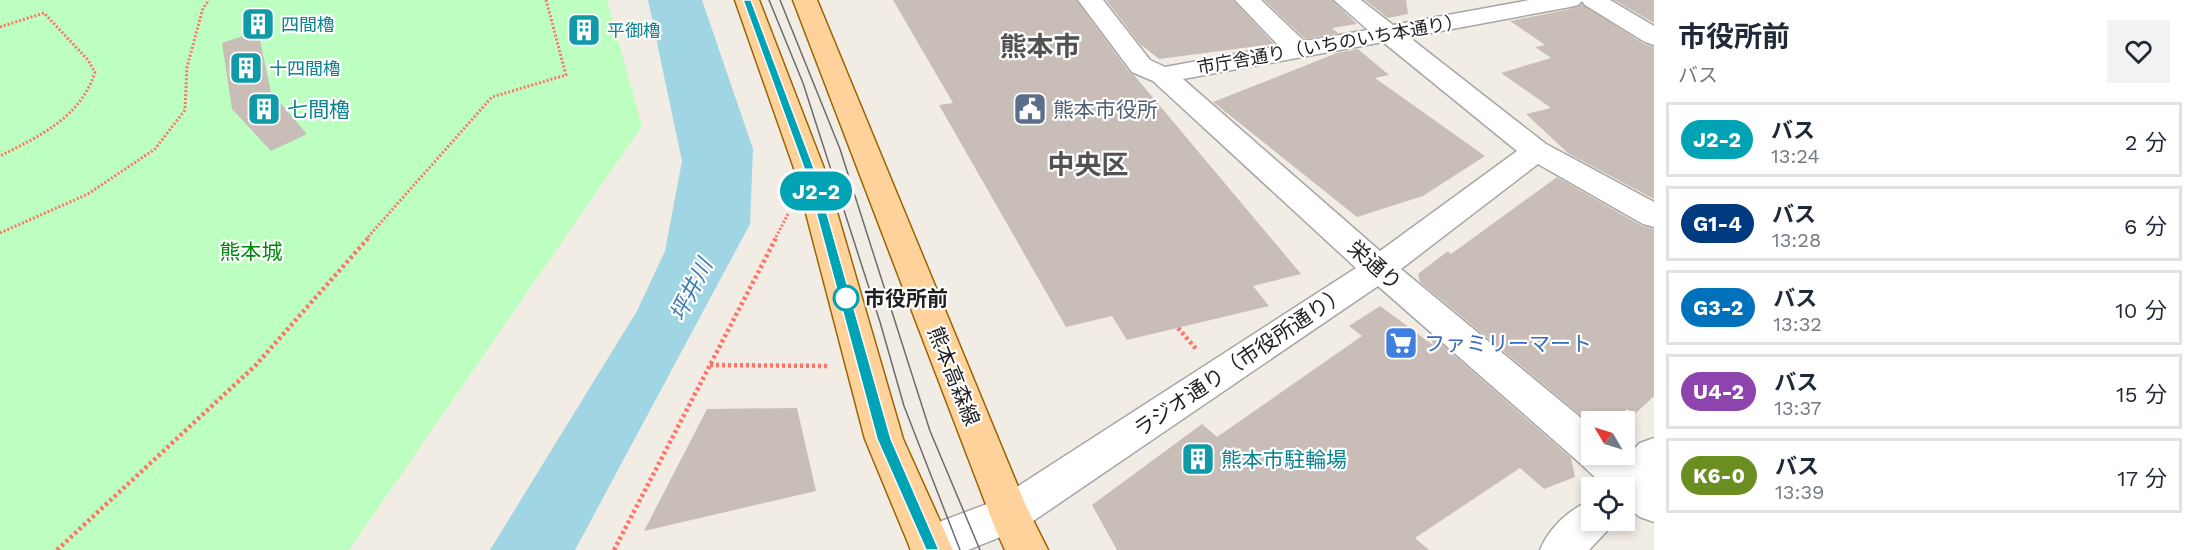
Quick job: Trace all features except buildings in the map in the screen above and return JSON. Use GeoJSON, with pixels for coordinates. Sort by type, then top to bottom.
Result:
{"type":"FeatureCollection","features":[{"type":"Feature","properties":{"kind":"main road"},"geometry":{"type":"LineString","coordinates":[[747,0],[810,171],[884,439],[931,548]]}},
{"type":"Feature","properties":{"kind":"main road","name":"熊本高森線"},"geometry":{"type":"LineString","coordinates":[[805,0],[1009,515],[1026,550]]}},
{"type":"Feature","properties":{"kind":"street","name":"栄通り"},"geometry":{"type":"LineString","coordinates":[[1090,0],[1141,66],[1162,75],[1379,269],[1581,442]]}},
{"type":"Feature","properties":{"kind":"street"},"geometry":{"type":"LineString","coordinates":[[1247,0],[1297,49]]}},
{"type":"Feature","properties":{"kind":"street"},"geometry":{"type":"LineString","coordinates":[[1346,0],[1536,151],[1654,216]]}},
{"type":"Feature","properties":{"kind":"street","name":"市庁舎通り（いちのいち本通り）"},"geometry":{"type":"LineString","coordinates":[[1162,75],[1570,0]]}},
{"type":"Feature","properties":{"kind":"street"},"geometry":{"type":"LineString","coordinates":[[1593,0],[1654,37]]}},
{"type":"Feature","properties":{"kind":"street","name":"ラジオ通り（市役所通り）"},"geometry":{"type":"LineString","coordinates":[[931,548],[1009,515],[1379,269],[1536,151]]}},
{"type":"Feature","properties":{"kind":"street"},"geometry":{"type":"LineString","coordinates":[[1613,465],[1640,482]]}},
{"type":"Feature","properties":{"kind":"street"},"geometry":{"type":"LineString","coordinates":[[1561,550],[1581,530]]}},
{"type":"Feature","properties":{"kind":"path"},"geometry":{"type":"LineString","coordinates":[[0,233],[88,194],[155,149],[185,110],[187,67],[203,8],[209,0]]}},
{"type":"Feature","properties":{"kind":"path"},"geometry":{"type":"LineString","coordinates":[[57,550],[256,365],[492,97],[566,75],[546,0]]}},
{"type":"Feature","properties":{"kind":"path"},"geometry":{"type":"LineString","coordinates":[[0,25],[44,13],[88,60],[95,72],[93,86],[78,106],[54,127],[0,156]]}},
{"type":"Feature","properties":{"kind":"path"},"geometry":{"type":"LineString","coordinates":[[614,550],[810,171]]}},
{"type":"Feature","properties":{"kind":"path"},"geometry":{"type":"LineString","coordinates":[[710,365],[864,366]]}},
{"type":"Feature","properties":{"kind":"green space","name":"熊本城"},"geometry":{"type":"Polygon","coordinates":[[[0,0],[607,0],[642,126],[349,550],[0,550],[0,0]]]}},
{"type":"Feature","properties":{"kind":"water","name":"坪井川"},"geometry":{"type":"Polygon","coordinates":[[[648,0],[702,0],[753,149],[750,224],[575,550],[490,550],[637,311],[665,251],[682,161],[648,0]]]}},
{"type":"Feature","properties":{"kind":"tram line"},"geometry":{"type":"LineString","coordinates":[[769,0],[803,83],[880,322],[904,406],[960,550]]}},
{"type":"Feature","properties":{"kind":"tram line"},"geometry":{"type":"LineString","coordinates":[[780,0],[840,149],[930,431],[980,550]]}},
{"type":"Feature","properties":{"kind":"bus line","name":"J2-2"},"geometry":{"type":"LineString","coordinates":[[747,0],[810,171],[884,439],[932,550]]}},
{"type":"Feature","properties":{"kind":"place","name":"四間櫓"},"geometry":{"type":"Point","coordinates":[258,24]}},
{"type":"Feature","properties":{"kind":"place","name":"平御櫓"},"geometry":{"type":"Point","coordinates":[584,30]}},
{"type":"Feature","properties":{"kind":"place","name":"十四間櫓"},"geometry":{"type":"Point","coordinates":[246,68]}},
{"type":"Feature","properties":{"kind":"place","name":"七間櫓"},"geometry":{"type":"Point","coordinates":[264,109]}},
{"type":"Feature","properties":{"kind":"place","name":"熊本市役所"},"geometry":{"type":"Point","coordinates":[1030,109]}},
{"type":"Feature","properties":{"kind":"place","name":"市役所前"},"geometry":{"type":"Point","coordinates":[846,298]}},
{"type":"Feature","properties":{"kind":"place","name":"ファミリーマート"},"geometry":{"type":"Point","coordinates":[1401,343]}},
{"type":"Feature","properties":{"kind":"place","name":"熊本市駐輪場"},"geometry":{"type":"Point","coordinates":[1198,459]}},
{"type":"Feature","properties":{"kind":"district","name":"熊本市"},"geometry":{"type":"Point","coordinates":[1040,47]}},
{"type":"Feature","properties":{"kind":"district","name":"中央区"},"geometry":{"type":"Point","coordinates":[1088,165]}}]}
